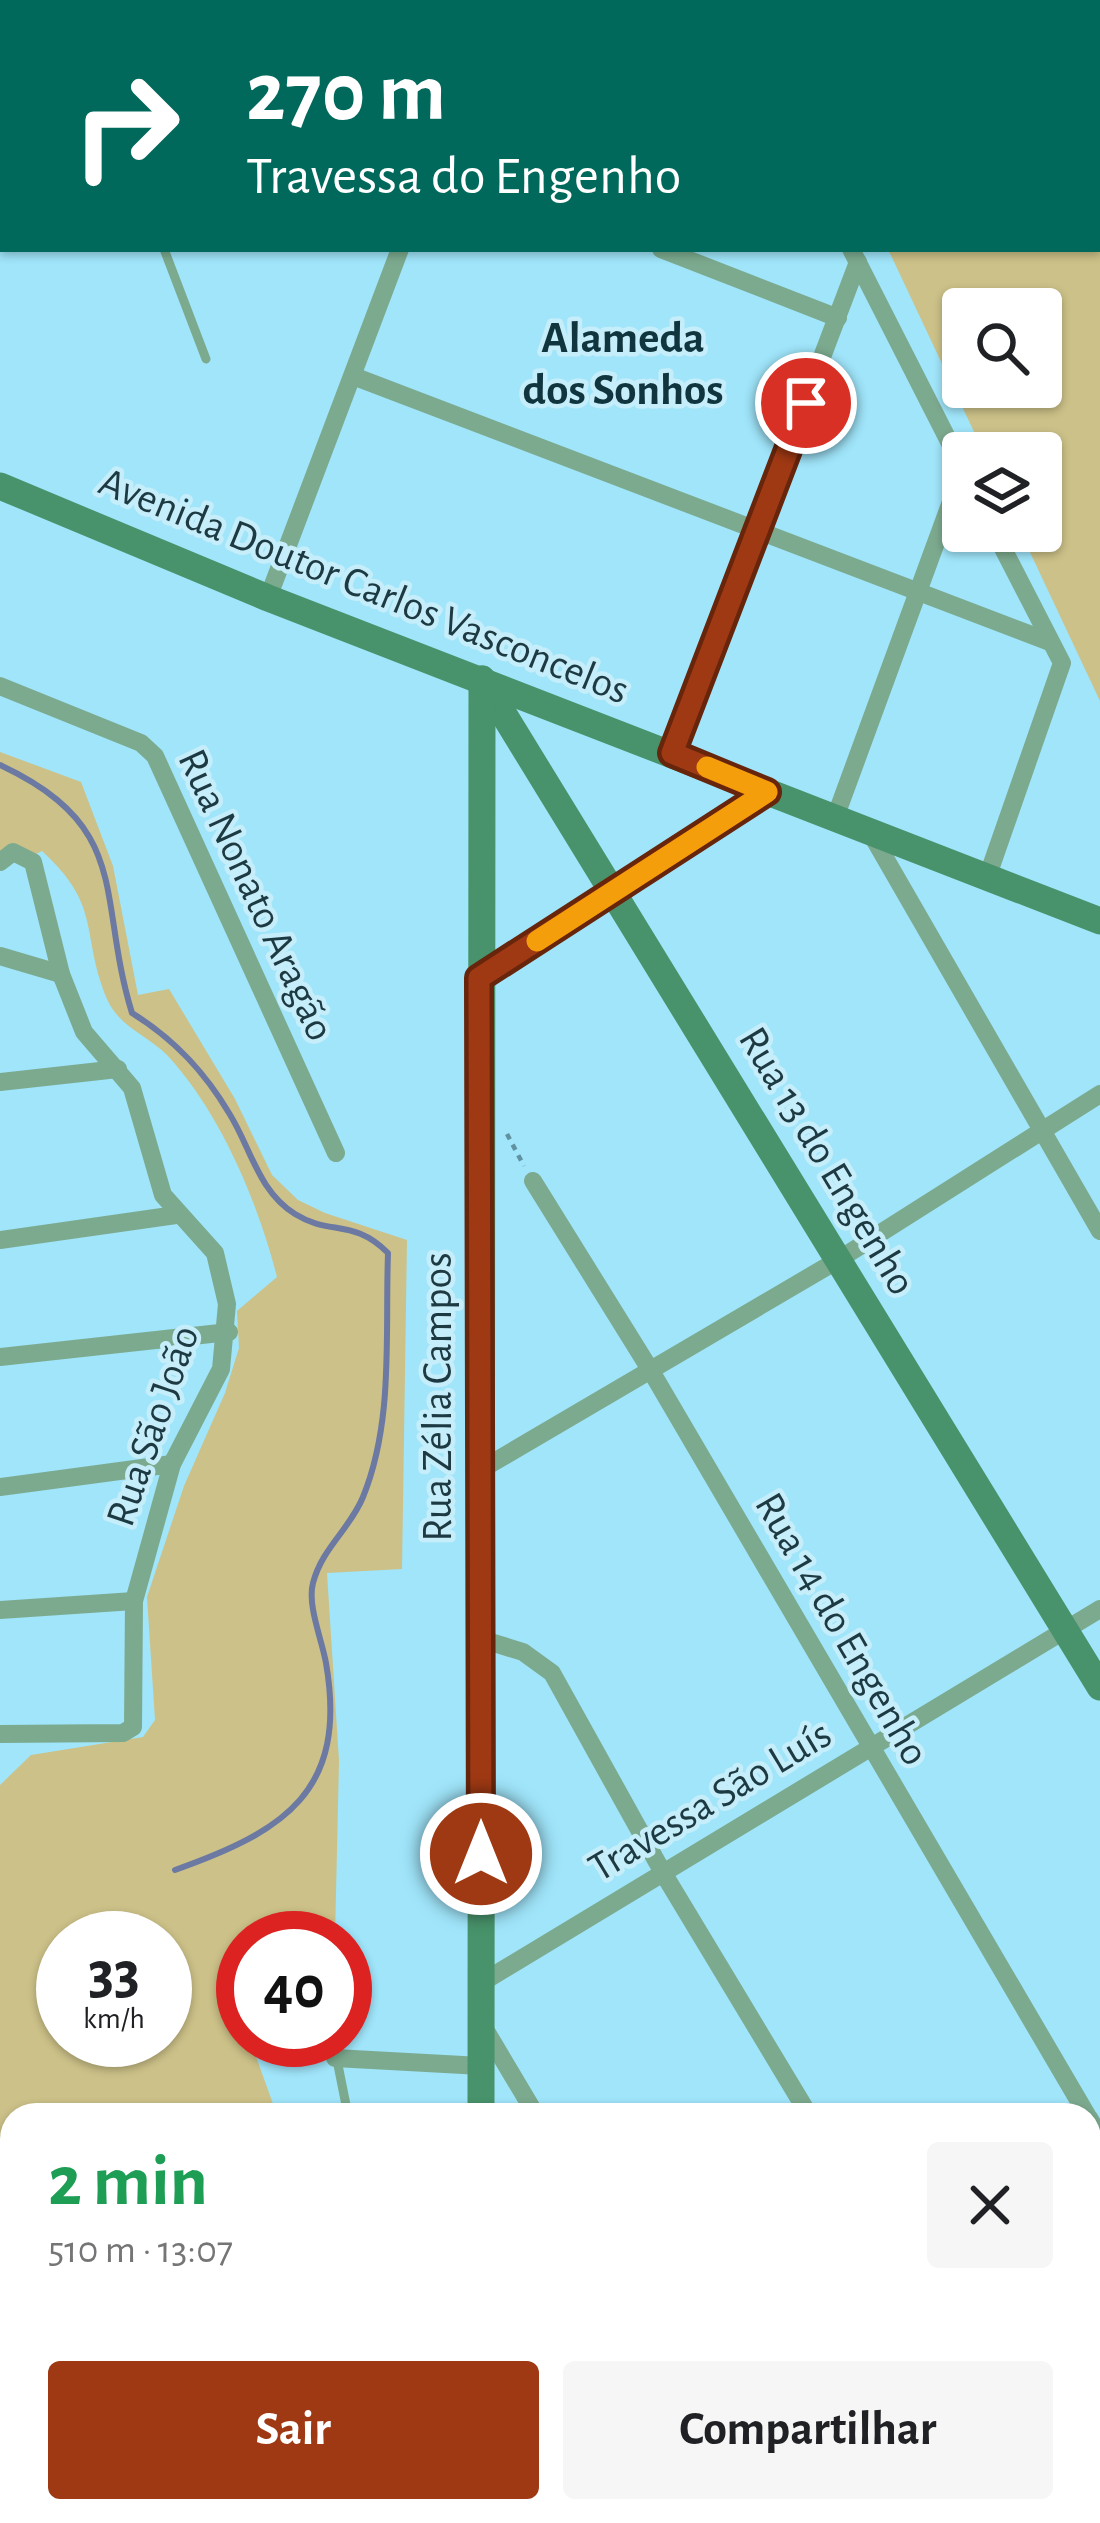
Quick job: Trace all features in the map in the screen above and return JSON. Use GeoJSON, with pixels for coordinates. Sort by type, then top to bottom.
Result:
{"type":"FeatureCollection","features":[{"type":"Feature","properties":{"kind":"street"},"geometry":{"type":"LineString","coordinates":[[268,598],[399,252]]}},
{"type":"Feature","properties":{"kind":"street"},"geometry":{"type":"LineString","coordinates":[[669,252],[838,318]]}},
{"type":"Feature","properties":{"kind":"street"},"geometry":{"type":"LineString","coordinates":[[672,753],[838,318],[854,256]]}},
{"type":"Feature","properties":{"kind":"street"},"geometry":{"type":"LineString","coordinates":[[854,256],[944,432]]}},
{"type":"Feature","properties":{"kind":"street"},"geometry":{"type":"LineString","coordinates":[[353,376],[1050,642]]}},
{"type":"Feature","properties":{"kind":"street","name":"Avenida Doutor Carlos Vasconcelos"},"geometry":{"type":"LineString","coordinates":[[0,486],[268,598],[1100,921]]}},
{"type":"Feature","properties":{"kind":"street"},"geometry":{"type":"LineString","coordinates":[[835,818],[942,529]]}},
{"type":"Feature","properties":{"kind":"street"},"geometry":{"type":"LineString","coordinates":[[987,878],[1061,663],[1005,552]]}},
{"type":"Feature","properties":{"kind":"street","name":"Rua 13 do Engenho"},"geometry":{"type":"LineString","coordinates":[[482,679],[1100,1687]]}},
{"type":"Feature","properties":{"kind":"street","name":"Rua Zélia Campos"},"geometry":{"type":"LineString","coordinates":[[481,2103],[482,679]]}},
{"type":"Feature","properties":{"kind":"street","name":"Rua Nonato Aragão"},"geometry":{"type":"LineString","coordinates":[[0,686],[75,721],[141,743],[155,756],[335,1153]]}},
{"type":"Feature","properties":{"kind":"street"},"geometry":{"type":"LineString","coordinates":[[479,978],[767,792]]}},
{"type":"Feature","properties":{"kind":"street"},"geometry":{"type":"LineString","coordinates":[[870,832],[1100,1231]]}},
{"type":"Feature","properties":{"kind":"street","name":"Rua São João"},"geometry":{"type":"LineString","coordinates":[[0,1734],[123,1732],[133,1727],[134,1601],[172,1464],[221,1369],[229,1332],[215,1253],[176,1215],[163,1195],[132,1088],[84,1032],[61,974],[33,862],[12,856]]}},
{"type":"Feature","properties":{"kind":"street"},"geometry":{"type":"LineString","coordinates":[[0,956],[61,974]]}},
{"type":"Feature","properties":{"kind":"street"},"geometry":{"type":"LineString","coordinates":[[0,1082],[118,1069]]}},
{"type":"Feature","properties":{"kind":"street"},"geometry":{"type":"LineString","coordinates":[[482,1469],[838,1260],[1100,1094]]}},
{"type":"Feature","properties":{"kind":"street","name":"Rua 14 do Engenho"},"geometry":{"type":"LineString","coordinates":[[532,1181],[651,1371],[1080,2103]]}},
{"type":"Feature","properties":{"kind":"street"},"geometry":{"type":"LineString","coordinates":[[0,1240],[176,1215]]}},
{"type":"Feature","properties":{"kind":"street"},"geometry":{"type":"LineString","coordinates":[[0,1357],[229,1332]]}},
{"type":"Feature","properties":{"kind":"street"},"geometry":{"type":"LineString","coordinates":[[0,1487],[172,1464]]}},
{"type":"Feature","properties":{"kind":"street"},"geometry":{"type":"LineString","coordinates":[[0,1610],[134,1601]]}},
{"type":"Feature","properties":{"kind":"street","name":"Travessa São Luís"},"geometry":{"type":"LineString","coordinates":[[482,1982],[1100,1609]]}},
{"type":"Feature","properties":{"kind":"street"},"geometry":{"type":"LineString","coordinates":[[481,1639],[524,1652],[552,1672],[662,1871],[802,2103]]}},
{"type":"Feature","properties":{"kind":"street"},"geometry":{"type":"LineString","coordinates":[[482,2024],[529,2103]]}},
{"type":"Feature","properties":{"kind":"street"},"geometry":{"type":"LineString","coordinates":[[372,2053],[481,2066]]}},
{"type":"Feature","properties":{"kind":"lane"},"geometry":{"type":"LineString","coordinates":[[165,252],[206,359]]}},
{"type":"Feature","properties":{"kind":"lane"},"geometry":{"type":"LineString","coordinates":[[338,2067],[345,2103]]}},
{"type":"Feature","properties":{"kind":"shaded area"},"geometry":{"type":"Polygon","coordinates":[[[889,252],[1100,252],[1100,701],[1030,552],[1062,552],[1062,432],[974,432],[963,408],[1062,408],[1062,288],[942,288],[942,364],[889,252]]]}},
{"type":"Feature","properties":{"kind":"shaded area"},"geometry":{"type":"Polygon","coordinates":[[[0,752],[81,782],[113,866],[138,995],[169,989],[235,1099],[272,1175],[298,1200],[325,1213],[407,1240],[402,1569],[327,1573],[339,1761],[336,1911],[216,1911],[216,2067],[260,2067],[273,2103],[0,2103],[0,1785],[31,1755],[143,1737],[155,1720],[147,1597],[184,1486],[225,1393],[239,1348],[237,1311],[277,1277],[248,1189],[220,1131],[167,1055],[112,1009],[82,905],[74,888],[42,851],[21,861],[0,856],[0,752]]]}},
{"type":"Feature","properties":{"kind":"waterway"},"geometry":{"type":"LineString","coordinates":[[0,765],[43,789],[72,814],[91,840],[103,869],[132,1013],[175,1045],[209,1083],[272,1193],[308,1221],[364,1235],[388,1253],[380,1438],[363,1497],[313,1583],[313,1612],[326,1663],[330,1707],[327,1744],[317,1774],[300,1800],[277,1821],[248,1839],[175,1870]]}},
{"type":"Feature","properties":{"kind":"slow traffic"},"geometry":{"type":"LineString","coordinates":[[537,941],[767,792],[707,767]]}},
{"type":"Feature","properties":{"kind":"district","name":"Alameda dos Sonhos"},"geometry":{"type":"Point","coordinates":[623,364]}},
{"type":"Feature","properties":{"kind":"route"},"geometry":{"type":"LineString","coordinates":[[481,1854],[479,978],[767,792],[672,753],[806,403]]}}]}
